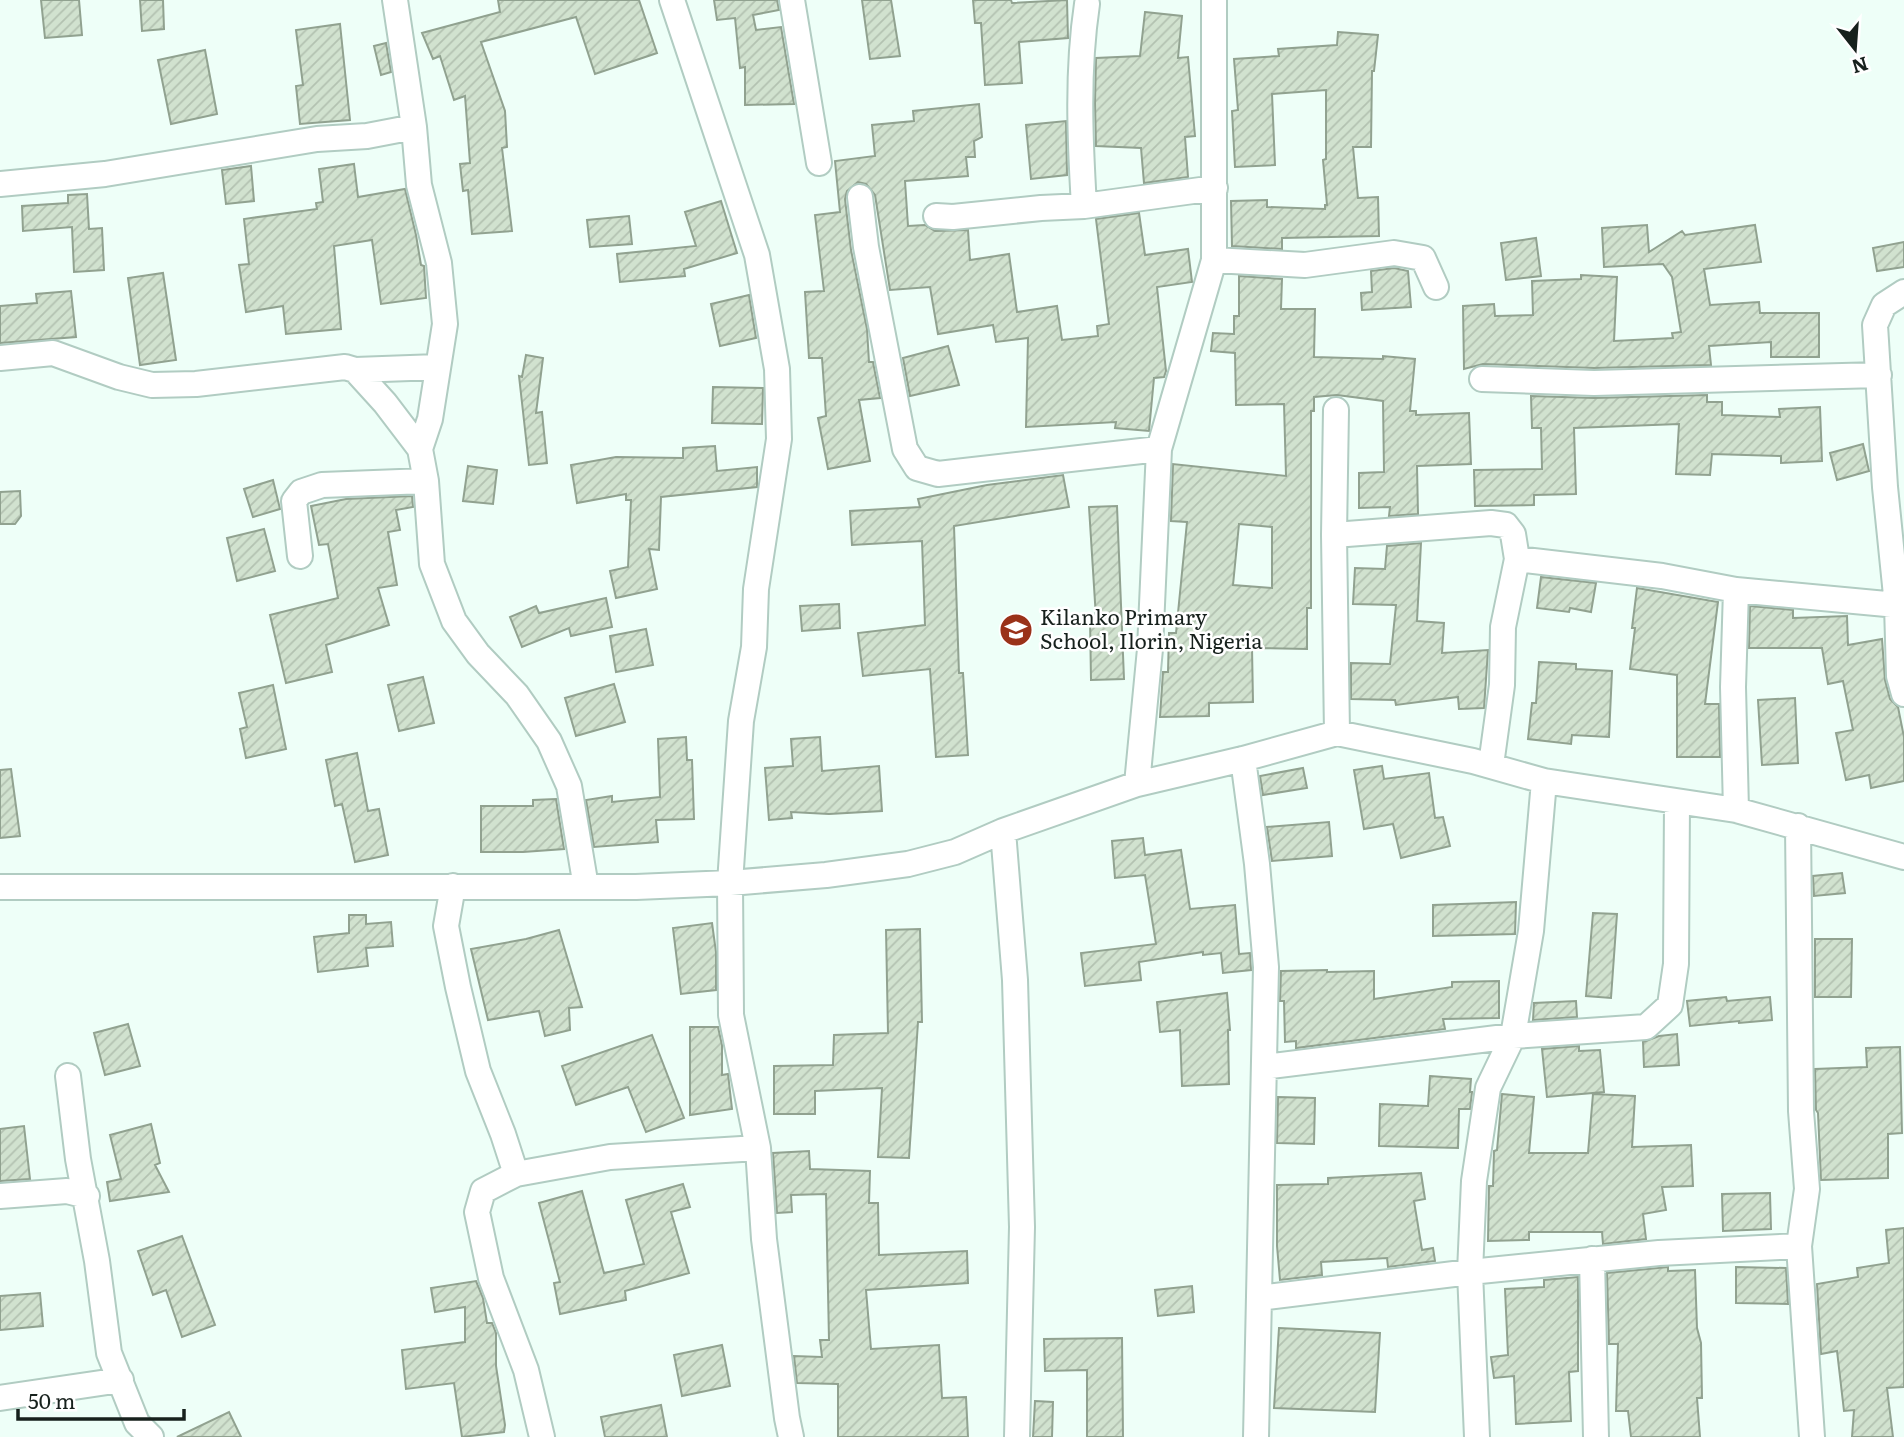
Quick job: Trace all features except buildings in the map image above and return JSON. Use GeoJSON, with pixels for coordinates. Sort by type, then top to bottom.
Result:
{"type":"FeatureCollection","features":[{"type":"Feature","properties":{"kind":"street"},"geometry":{"type":"LineString","coordinates":[[395,0],[414,127],[419,185],[439,263],[444,324],[430,419],[420,449]]}},
{"type":"Feature","properties":{"kind":"street"},"geometry":{"type":"LineString","coordinates":[[671,0],[757,255],[777,369],[779,439],[756,589],[754,647],[741,721],[730,883],[731,1015],[758,1148],[764,1239],[791,1437]]}},
{"type":"Feature","properties":{"kind":"street"},"geometry":{"type":"LineString","coordinates":[[792,0],[819,163]]}},
{"type":"Feature","properties":{"kind":"street"},"geometry":{"type":"LineString","coordinates":[[1137,784],[1150,649],[1159,449],[1214,260],[1214,0]]}},
{"type":"Feature","properties":{"kind":"street"},"geometry":{"type":"LineString","coordinates":[[1084,206],[1081,158],[1081,44],[1087,4]]}},
{"type":"Feature","properties":{"kind":"street"},"geometry":{"type":"LineString","coordinates":[[0,184],[105,174],[317,139],[367,136],[414,127]]}},
{"type":"Feature","properties":{"kind":"street"},"geometry":{"type":"LineString","coordinates":[[936,216],[953,217],[1084,206],[1216,188]]}},
{"type":"Feature","properties":{"kind":"street"},"geometry":{"type":"LineString","coordinates":[[860,197],[866,247],[905,449],[917,468],[938,474],[1159,449]]}},
{"type":"Feature","properties":{"kind":"street"},"geometry":{"type":"LineString","coordinates":[[1214,260],[1305,265],[1394,253],[1423,258],[1436,287]]}},
{"type":"Feature","properties":{"kind":"street"},"geometry":{"type":"LineString","coordinates":[[1904,292],[1884,305],[1875,325],[1894,486],[1899,676],[1904,694]]}},
{"type":"Feature","properties":{"kind":"street"},"geometry":{"type":"LineString","coordinates":[[0,358],[53,353],[119,377],[152,385],[196,384],[345,367],[355,370],[438,367]]}},
{"type":"Feature","properties":{"kind":"street"},"geometry":{"type":"LineString","coordinates":[[355,370],[385,402],[420,449],[426,481],[432,564],[444,600],[454,621],[478,654],[517,695],[549,741],[569,786],[586,887]]}},
{"type":"Feature","properties":{"kind":"street"},"geometry":{"type":"LineString","coordinates":[[1482,379],[1594,383],[1879,374]]}},
{"type":"Feature","properties":{"kind":"street"},"geometry":{"type":"LineString","coordinates":[[1336,410],[1334,536],[1338,733]]}},
{"type":"Feature","properties":{"kind":"street"},"geometry":{"type":"LineString","coordinates":[[300,556],[295,501],[301,492],[322,485],[426,481]]}},
{"type":"Feature","properties":{"kind":"street"},"geometry":{"type":"LineString","coordinates":[[1334,536],[1491,523],[1506,524],[1513,534],[1517,559],[1503,627],[1502,685],[1490,765]]}},
{"type":"Feature","properties":{"kind":"street"},"geometry":{"type":"LineString","coordinates":[[1517,559],[1662,576],[1736,590],[1897,605]]}},
{"type":"Feature","properties":{"kind":"street"},"geometry":{"type":"LineString","coordinates":[[1735,810],[1733,687],[1736,590]]}},
{"type":"Feature","properties":{"kind":"street"},"geometry":{"type":"LineString","coordinates":[[0,887],[586,887],[730,883],[826,875],[908,864],[955,852],[1003,831],[1137,784],[1338,733],[1490,765],[1544,781],[1735,810],[1904,856]]}},
{"type":"Feature","properties":{"kind":"street"},"geometry":{"type":"LineString","coordinates":[[1243,759],[1257,864],[1266,967],[1256,1437]]}},
{"type":"Feature","properties":{"kind":"street"},"geometry":{"type":"LineString","coordinates":[[1477,1437],[1470,1272],[1474,1181],[1489,1087],[1513,1036],[1531,931],[1544,781]]}},
{"type":"Feature","properties":{"kind":"street"},"geometry":{"type":"LineString","coordinates":[[1264,1067],[1513,1036],[1646,1027],[1670,1005],[1676,964],[1677,802]]}},
{"type":"Feature","properties":{"kind":"street"},"geometry":{"type":"LineString","coordinates":[[1798,826],[1801,1111],[1807,1189],[1799,1247],[1812,1437]]}},
{"type":"Feature","properties":{"kind":"street"},"geometry":{"type":"LineString","coordinates":[[1003,831],[1016,980],[1022,1227],[1017,1437]]}},
{"type":"Feature","properties":{"kind":"street"},"geometry":{"type":"LineString","coordinates":[[453,886],[446,926],[458,987],[478,1071],[516,1174]]}},
{"type":"Feature","properties":{"kind":"street"},"geometry":{"type":"LineString","coordinates":[[68,1076],[78,1158],[87,1196],[109,1353],[137,1423],[151,1437]]}},
{"type":"Feature","properties":{"kind":"street"},"geometry":{"type":"LineString","coordinates":[[542,1437],[526,1370],[491,1278],[477,1212],[483,1191],[516,1174],[610,1157],[758,1148]]}},
{"type":"Feature","properties":{"kind":"street"},"geometry":{"type":"LineString","coordinates":[[0,1196],[67,1191],[87,1196]]}},
{"type":"Feature","properties":{"kind":"street"},"geometry":{"type":"LineString","coordinates":[[1259,1298],[1659,1252],[1799,1247]]}},
{"type":"Feature","properties":{"kind":"street"},"geometry":{"type":"LineString","coordinates":[[1592,1259],[1596,1437]]}},
{"type":"Feature","properties":{"kind":"street"},"geometry":{"type":"LineString","coordinates":[[0,1398],[121,1380]]}},
{"type":"Feature","properties":{"kind":"place","name":"Kilanko Primary School, Ilorin, Nigeria"},"geometry":{"type":"Point","coordinates":[1016,630]}}]}
